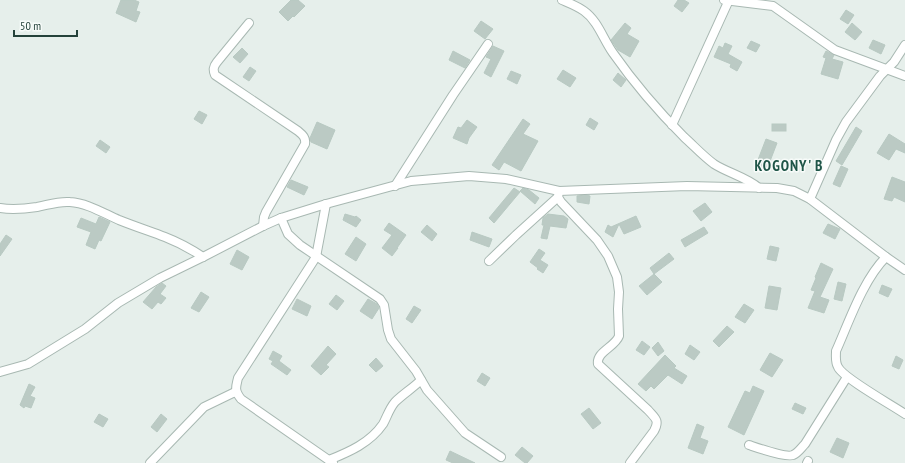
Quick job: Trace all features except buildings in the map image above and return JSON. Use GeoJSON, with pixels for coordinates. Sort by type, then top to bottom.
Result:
{"type":"FeatureCollection","features":[{"type":"Feature","properties":{"kind":"street"},"geometry":{"type":"LineString","coordinates":[[562,0],[584,10],[599,29],[612,52],[647,97],[703,156],[726,171],[753,182],[759,188]]}},
{"type":"Feature","properties":{"kind":"street"},"geometry":{"type":"LineString","coordinates":[[672,125],[727,0],[773,6],[835,50],[905,76]]}},
{"type":"Feature","properties":{"kind":"street"},"geometry":{"type":"LineString","coordinates":[[249,23],[217,62],[213,71],[215,75],[298,131],[303,135],[305,140],[305,144],[266,212],[263,226]]}},
{"type":"Feature","properties":{"kind":"street"},"geometry":{"type":"LineString","coordinates":[[395,186],[452,96],[488,44]]}},
{"type":"Feature","properties":{"kind":"street"},"geometry":{"type":"LineString","coordinates":[[810,199],[836,140],[846,122],[876,82],[894,62],[905,45]]}},
{"type":"Feature","properties":{"kind":"street"},"geometry":{"type":"LineString","coordinates":[[0,372],[28,364],[85,329],[118,303],[160,278],[263,226],[281,218],[326,204],[411,181],[470,176],[506,179],[558,194],[688,186],[777,188],[794,191],[810,199],[905,270]]}},
{"type":"Feature","properties":{"kind":"street"},"geometry":{"type":"LineString","coordinates":[[489,261],[558,194]]}},
{"type":"Feature","properties":{"kind":"street"},"geometry":{"type":"LineString","coordinates":[[558,194],[567,210],[597,240],[608,256],[617,277],[620,292],[618,309],[619,336],[614,344],[599,356],[598,364],[648,410],[657,421],[657,426],[654,431],[630,463]]}},
{"type":"Feature","properties":{"kind":"street"},"geometry":{"type":"LineString","coordinates":[[0,208],[8,210],[21,209],[55,202],[83,204],[166,238],[203,257]]}},
{"type":"Feature","properties":{"kind":"street"},"geometry":{"type":"LineString","coordinates":[[326,204],[316,257],[238,378],[236,393],[240,399],[331,462],[366,442],[383,424],[394,403],[421,380]]}},
{"type":"Feature","properties":{"kind":"street"},"geometry":{"type":"LineString","coordinates":[[281,218],[288,234],[300,245],[380,300],[384,305],[391,339],[416,371],[427,390],[465,433],[501,457]]}},
{"type":"Feature","properties":{"kind":"street"},"geometry":{"type":"LineString","coordinates":[[886,257],[873,272],[858,301],[836,351],[835,359],[838,368],[847,377],[905,414]]}},
{"type":"Feature","properties":{"kind":"street"},"geometry":{"type":"LineString","coordinates":[[749,445],[791,456],[798,452],[805,444],[847,377]]}},
{"type":"Feature","properties":{"kind":"street"},"geometry":{"type":"LineString","coordinates":[[150,463],[204,407],[235,392],[236,393]]}},
{"type":"Feature","properties":{"kind":"district","name":"KOGONY' B"},"geometry":{"type":"Point","coordinates":[789,165]}}]}
